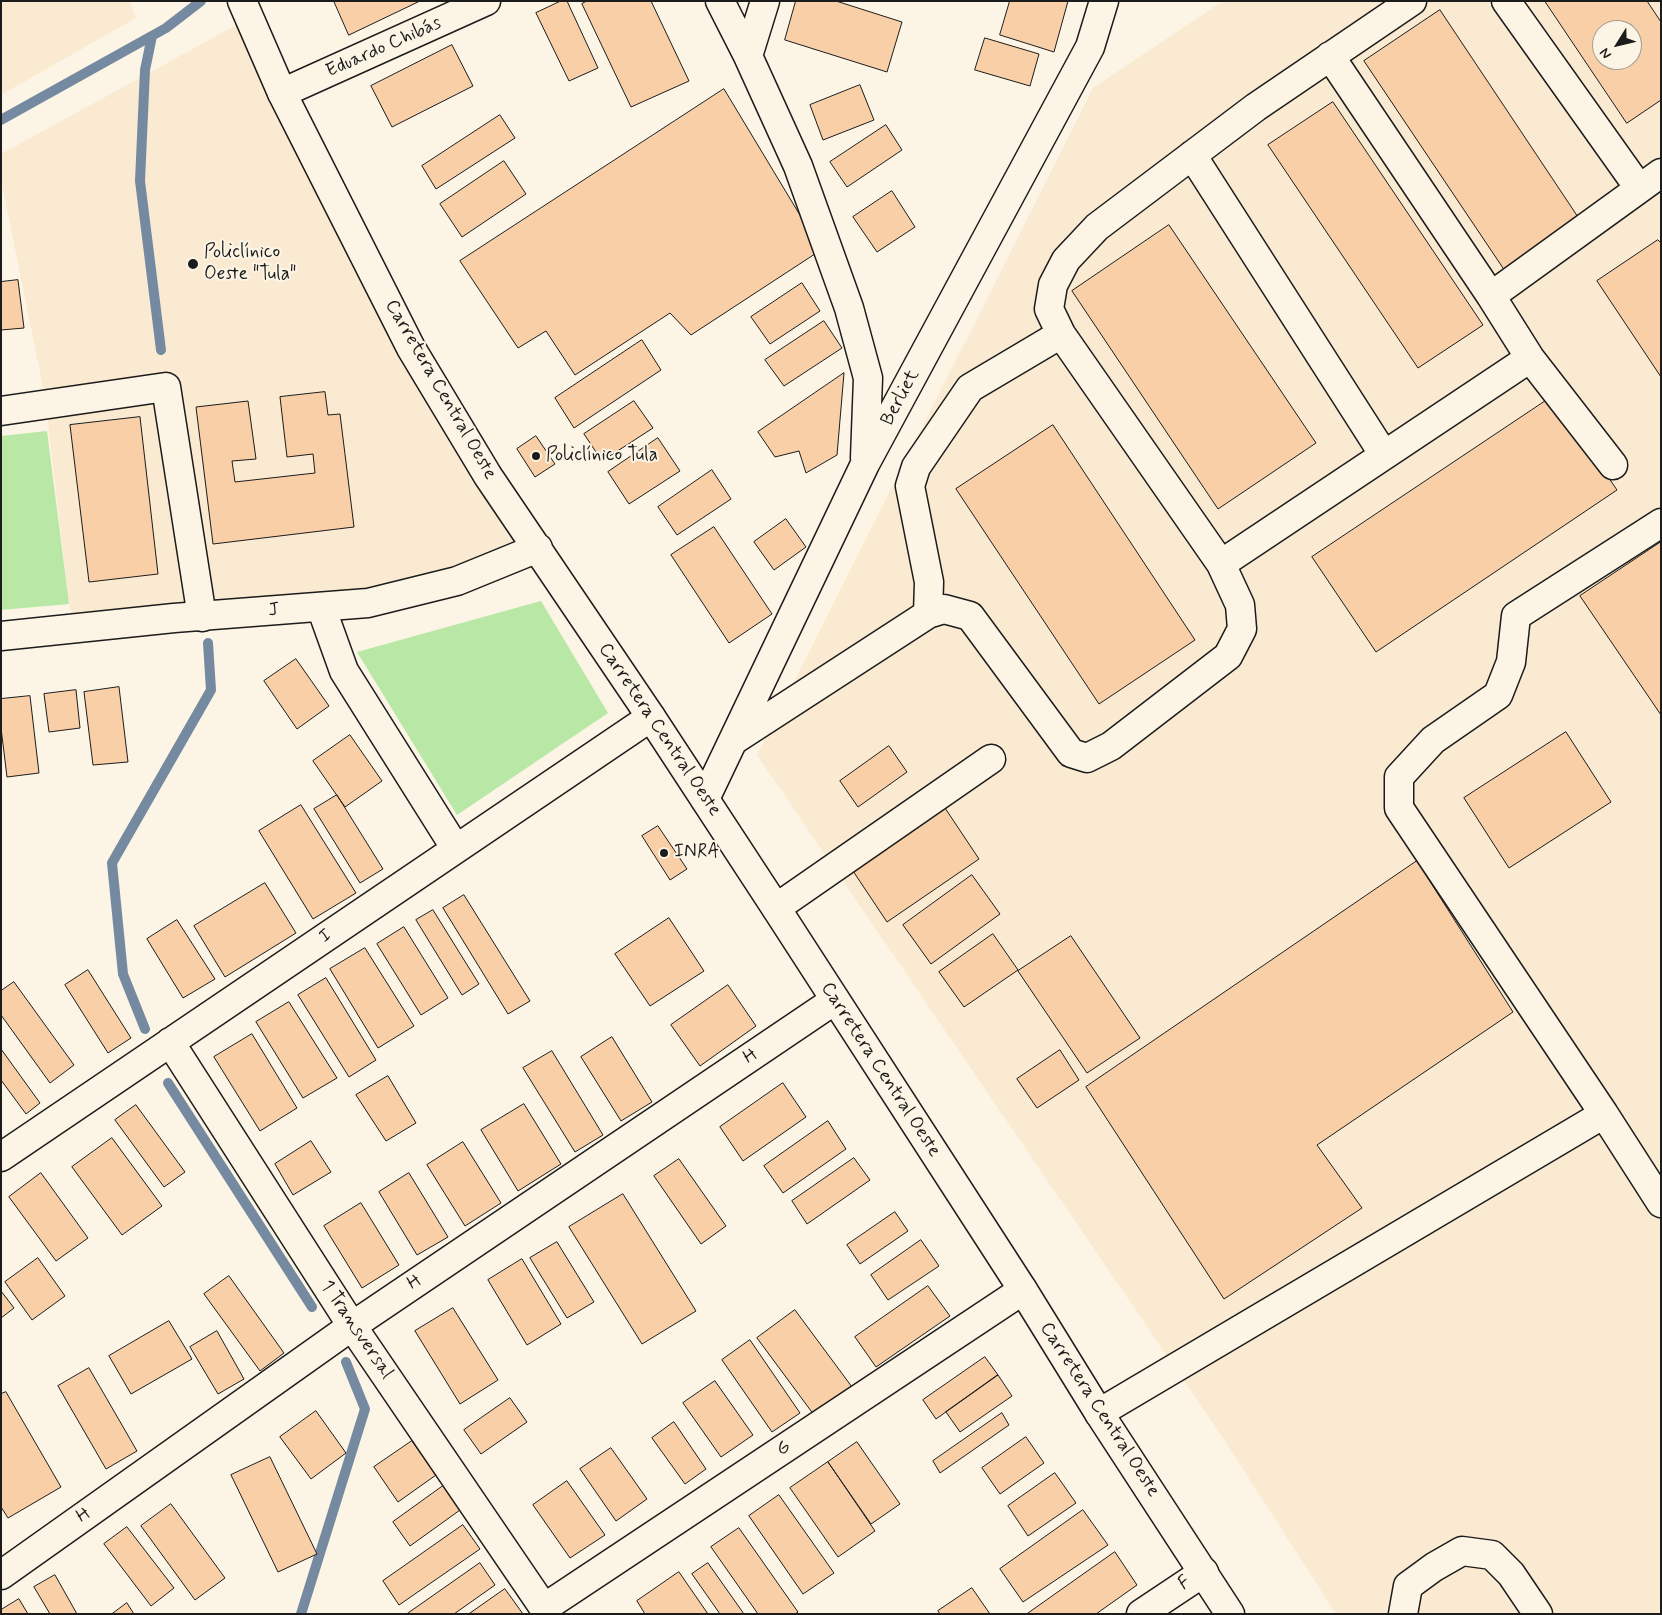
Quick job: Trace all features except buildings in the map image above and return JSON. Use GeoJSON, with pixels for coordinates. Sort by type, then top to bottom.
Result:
{"type":"FeatureCollection","features":[{"type":"Feature","properties":{"kind":"street","name":"Eduardo Chibás"},"geometry":{"type":"LineString","coordinates":[[282,93],[486,1]]}},
{"type":"Feature","properties":{"kind":"street"},"geometry":{"type":"LineString","coordinates":[[720,1],[748,56],[798,166],[849,308],[868,378],[865,464]]}},
{"type":"Feature","properties":{"kind":"street"},"geometry":{"type":"LineString","coordinates":[[748,56],[765,1]]}},
{"type":"Feature","properties":{"kind":"street","name":"Berliet"},"geometry":{"type":"LineString","coordinates":[[705,799],[865,464],[1090,47],[1104,1]]}},
{"type":"Feature","properties":{"kind":"street"},"geometry":{"type":"LineString","coordinates":[[734,740],[928,614],[944,609],[970,616],[1070,753],[1087,758],[1112,746],[1228,656],[1242,628],[1240,605],[1221,564],[1061,334],[1049,308],[1053,284],[1066,260],[1097,227],[1256,107],[1412,1]]}},
{"type":"Feature","properties":{"kind":"street"},"geometry":{"type":"LineString","coordinates":[[1491,296],[1650,180],[1506,1]]}},
{"type":"Feature","properties":{"kind":"street","name":"Carretera Central Oeste"},"geometry":{"type":"LineString","coordinates":[[246,10],[282,93],[411,348],[488,476],[705,799],[1230,1614]]}},
{"type":"Feature","properties":{"kind":"street"},"geometry":{"type":"LineString","coordinates":[[1330,56],[1491,296],[1530,358],[1613,465]]}},
{"type":"Feature","properties":{"kind":"street"},"geometry":{"type":"LineString","coordinates":[[1192,155],[1384,455]]}},
{"type":"Feature","properties":{"kind":"street"},"geometry":{"type":"LineString","coordinates":[[928,614],[929,582],[910,486],[916,467],[970,388],[1061,334]]}},
{"type":"Feature","properties":{"kind":"street"},"geometry":{"type":"LineString","coordinates":[[1221,564],[1530,358]]}},
{"type":"Feature","properties":{"kind":"street"},"geometry":{"type":"LineString","coordinates":[[1,410],[166,387],[202,617]]}},
{"type":"Feature","properties":{"kind":"street"},"geometry":{"type":"LineString","coordinates":[[1661,523],[1516,616],[1511,662],[1498,695],[1433,740],[1399,776],[1399,808],[1604,1114],[1661,1203]]}},
{"type":"Feature","properties":{"kind":"street","name":"J"},"geometry":{"type":"LineString","coordinates":[[1,636],[174,618],[368,603],[457,581],[538,548]]}},
{"type":"Feature","properties":{"kind":"street"},"geometry":{"type":"LineString","coordinates":[[320,607],[344,671],[456,850]]}},
{"type":"Feature","properties":{"kind":"street","name":"I"},"geometry":{"type":"LineString","coordinates":[[1,1157],[651,717]]}},
{"type":"Feature","properties":{"kind":"street"},"geometry":{"type":"LineString","coordinates":[[776,908],[991,759]]}},
{"type":"Feature","properties":{"kind":"street","name":"H"},"geometry":{"type":"LineString","coordinates":[[1,1575],[352,1326],[836,1000]]}},
{"type":"Feature","properties":{"kind":"street","name":"1 Transversal"},"geometry":{"type":"LineString","coordinates":[[170,1042],[352,1326],[546,1611]]}},
{"type":"Feature","properties":{"kind":"street"},"geometry":{"type":"LineString","coordinates":[[1099,1413],[1604,1114]]}},
{"type":"Feature","properties":{"kind":"street","name":"G"},"geometry":{"type":"LineString","coordinates":[[546,1611],[1023,1290]]}},
{"type":"Feature","properties":{"kind":"street"},"geometry":{"type":"LineString","coordinates":[[1403,1614],[1408,1586],[1434,1567],[1462,1551],[1492,1555],[1511,1574],[1538,1614]]}},
{"type":"Feature","properties":{"kind":"street","name":"F"},"geometry":{"type":"LineString","coordinates":[[1141,1614],[1204,1572]]}},
{"type":"Feature","properties":{"kind":"shaded area"},"geometry":{"type":"Polygon","coordinates":[[[1,1],[130,1],[136,18],[1,95],[1,1]]]}},
{"type":"Feature","properties":{"kind":"shaded area"},"geometry":{"type":"Polygon","coordinates":[[[1223,1],[1661,1],[1661,1614],[1336,1614],[1223,1438],[757,755],[1093,88],[1223,1]]]}},
{"type":"Feature","properties":{"kind":"shaded area","name":"Policlínico Oeste \"Tula\""},"geometry":{"type":"Polygon","coordinates":[[[249,18],[282,93],[538,548],[457,581],[75,629],[69,604],[45,397],[1,180],[1,154],[249,18]]]}},
{"type":"Feature","properties":{"kind":"green space"},"geometry":{"type":"Polygon","coordinates":[[[47,431],[69,604],[1,610],[1,436],[47,431]]]}},
{"type":"Feature","properties":{"kind":"green space"},"geometry":{"type":"Polygon","coordinates":[[[541,601],[608,713],[457,815],[357,652],[541,601]]]}},
{"type":"Feature","properties":{"kind":"waterway"},"geometry":{"type":"LineString","coordinates":[[1,120],[166,28],[201,1]]}},
{"type":"Feature","properties":{"kind":"waterway"},"geometry":{"type":"LineString","coordinates":[[152,36],[145,70],[140,181],[161,350]]}},
{"type":"Feature","properties":{"kind":"waterway"},"geometry":{"type":"LineString","coordinates":[[145,1029],[123,974],[112,863],[211,690],[208,643]]}},
{"type":"Feature","properties":{"kind":"waterway"},"geometry":{"type":"LineString","coordinates":[[168,1083],[312,1307]]}},
{"type":"Feature","properties":{"kind":"waterway"},"geometry":{"type":"LineString","coordinates":[[301,1614],[365,1409],[346,1362]]}},
{"type":"Feature","properties":{"kind":"place","name":"Policlínico Oeste \"Tula\""},"geometry":{"type":"Point","coordinates":[193,264]}},
{"type":"Feature","properties":{"kind":"place","name":"Policlínico Tula"},"geometry":{"type":"Point","coordinates":[536,456]}},
{"type":"Feature","properties":{"kind":"place","name":"INRA"},"geometry":{"type":"Point","coordinates":[664,853]}}]}
